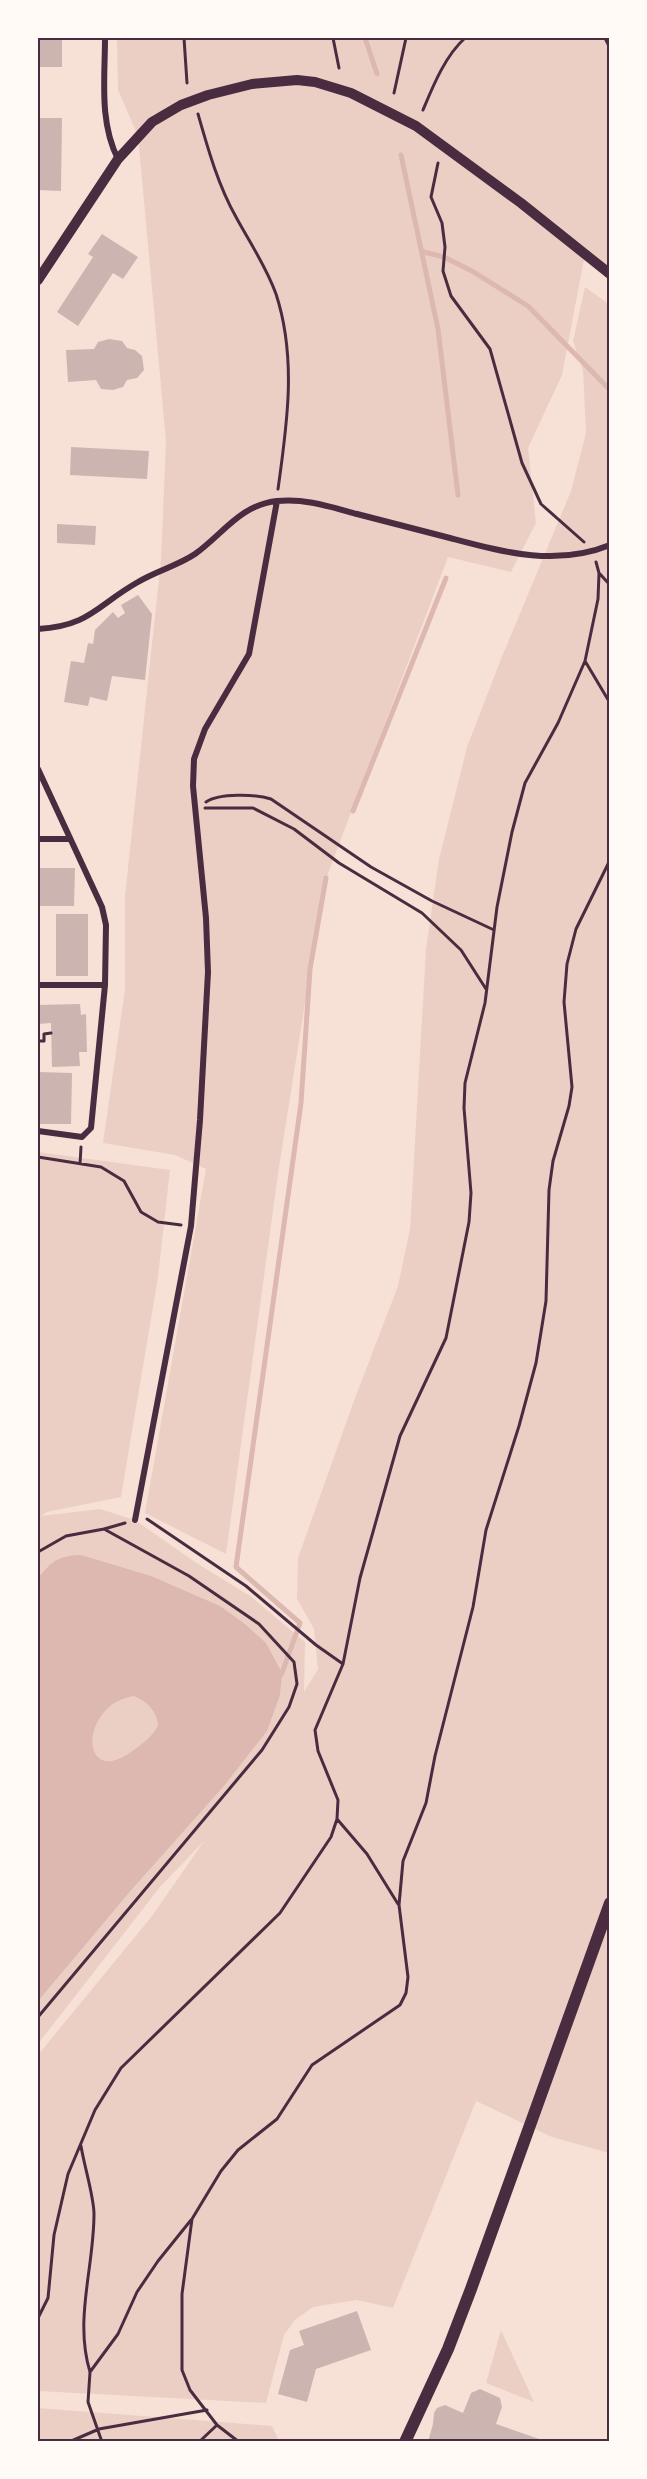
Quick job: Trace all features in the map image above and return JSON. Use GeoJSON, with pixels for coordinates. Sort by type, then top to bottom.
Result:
{"type":"FeatureCollection","features":[{"type":"Feature","properties":{"kind":"main road"},"geometry":{"type":"LineString","coordinates":[[405,2442],[471,2289],[609,1903]]}},
{"type":"Feature","properties":{"kind":"street"},"geometry":{"type":"LineString","coordinates":[[105,38],[105,120],[118,159]]}},
{"type":"Feature","properties":{"kind":"street"},"geometry":{"type":"LineString","coordinates":[[38,280],[118,159],[152,122],[194,101],[268,82],[315,82],[362,97],[416,126],[521,203],[609,274]]}},
{"type":"Feature","properties":{"kind":"street"},"geometry":{"type":"LineString","coordinates":[[135,1520],[191,1226],[200,1120],[208,972],[206,918],[192,771],[205,729],[249,654],[276,501]]}},
{"type":"Feature","properties":{"kind":"street"},"geometry":{"type":"LineString","coordinates":[[38,629],[79,622],[139,581],[195,554],[243,512],[276,501],[318,504],[522,555],[552,557],[594,551],[609,544]]}},
{"type":"Feature","properties":{"kind":"street"},"geometry":{"type":"LineString","coordinates":[[38,769],[102,907],[107,943],[91,1128],[82,1137],[38,1131]]}},
{"type":"Feature","properties":{"kind":"street"},"geometry":{"type":"LineString","coordinates":[[38,839],[69,838]]}},
{"type":"Feature","properties":{"kind":"street"},"geometry":{"type":"LineString","coordinates":[[38,985],[105,985]]}},
{"type":"Feature","properties":{"kind":"path"},"geometry":{"type":"LineString","coordinates":[[184,38],[187,83]]}},
{"type":"Feature","properties":{"kind":"path"},"geometry":{"type":"LineString","coordinates":[[333,38],[339,68]]}},
{"type":"Feature","properties":{"kind":"path"},"geometry":{"type":"LineString","coordinates":[[394,93],[406,38]]}},
{"type":"Feature","properties":{"kind":"path"},"geometry":{"type":"LineString","coordinates":[[423,110],[434,84],[459,43],[465,38]]}},
{"type":"Feature","properties":{"kind":"path"},"geometry":{"type":"LineString","coordinates":[[605,38],[609,48]]}},
{"type":"Feature","properties":{"kind":"path"},"geometry":{"type":"LineString","coordinates":[[198,114],[225,195],[268,273],[281,317],[287,348],[289,394],[276,501]]}},
{"type":"Feature","properties":{"kind":"path"},"geometry":{"type":"LineString","coordinates":[[38,2318],[48,2298],[54,2235],[68,2174],[95,2110],[121,2068],[280,1913],[331,1837],[337,1819],[338,1800],[318,1751],[315,1730],[343,1664],[360,1578],[389,1468],[400,1436],[446,1338],[469,1222],[471,1193],[464,1108],[465,1083],[487,990],[494,930],[512,832],[525,783],[558,723],[585,660],[598,599],[598,573],[594,551],[541,504],[522,463],[490,349],[451,296],[443,271],[445,247],[442,223],[431,197],[438,163]]}},
{"type":"Feature","properties":{"kind":"path"},"geometry":{"type":"LineString","coordinates":[[598,573],[609,585]]}},
{"type":"Feature","properties":{"kind":"path"},"geometry":{"type":"LineString","coordinates":[[585,660],[609,703]]}},
{"type":"Feature","properties":{"kind":"path"},"geometry":{"type":"LineString","coordinates":[[195,810],[212,798],[257,795],[271,799],[371,867],[432,901],[494,930]]}},
{"type":"Feature","properties":{"kind":"path"},"geometry":{"type":"LineString","coordinates":[[195,810],[220,807],[253,808],[294,829],[339,862],[422,913],[460,950],[487,990]]}},
{"type":"Feature","properties":{"kind":"path"},"geometry":{"type":"LineString","coordinates":[[90,2372],[118,2334],[137,2292],[192,2219],[221,2170],[238,2150],[277,2119],[312,2065],[400,2005],[406,1993],[408,1977],[399,1905],[404,1861],[426,1803],[435,1756],[473,1607],[486,1530],[536,1363],[546,1300],[549,1190],[553,1161],[569,1106],[572,1087],[564,1002],[567,964],[576,929],[609,860]]}},
{"type":"Feature","properties":{"kind":"path"},"geometry":{"type":"LineString","coordinates":[[38,1041],[44,1041],[44,1034],[51,1033]]}},
{"type":"Feature","properties":{"kind":"path"},"geometry":{"type":"LineString","coordinates":[[38,1157],[101,1167],[124,1181],[141,1212],[158,1222],[191,1226]]}},
{"type":"Feature","properties":{"kind":"path"},"geometry":{"type":"LineString","coordinates":[[136,1511],[246,1586],[316,1645],[343,1664]]}},
{"type":"Feature","properties":{"kind":"path"},"geometry":{"type":"LineString","coordinates":[[38,1552],[66,1536],[135,1520]]}},
{"type":"Feature","properties":{"kind":"path"},"geometry":{"type":"LineString","coordinates":[[38,2017],[262,1750],[289,1707],[297,1684],[294,1662],[259,1624],[189,1576],[104,1529]]}},
{"type":"Feature","properties":{"kind":"path"},"geometry":{"type":"LineString","coordinates":[[337,1819],[367,1854],[399,1905]]}},
{"type":"Feature","properties":{"kind":"path"},"geometry":{"type":"LineString","coordinates":[[81,2144],[94,2212],[83,2311],[86,2356],[90,2372],[88,2402],[102,2442]]}},
{"type":"Feature","properties":{"kind":"path"},"geometry":{"type":"LineString","coordinates":[[192,2219],[183,2294],[182,2370],[190,2390],[217,2425],[239,2442]]}},
{"type":"Feature","properties":{"kind":"path"},"geometry":{"type":"LineString","coordinates":[[69,2442],[99,2428],[207,2410]]}},
{"type":"Feature","properties":{"kind":"path"},"geometry":{"type":"LineString","coordinates":[[200,2442],[217,2425]]}},
{"type":"Feature","properties":{"kind":"shaded area"},"geometry":{"type":"Polygon","coordinates":[[[117,38],[609,38],[609,274],[585,254],[562,375],[528,448],[536,523],[511,572],[448,557],[324,884],[279,1167],[226,1554],[145,1513],[206,1169],[175,1155],[103,1143],[125,989],[125,896],[161,560],[166,441],[138,136],[118,90],[117,38]]]}},
{"type":"Feature","properties":{"kind":"shaded area"},"geometry":{"type":"Polygon","coordinates":[[[585,287],[610,305],[609,2153],[552,2137],[476,2101],[393,2308],[357,2300],[313,2307],[295,2320],[284,2335],[266,2403],[38,2391],[38,2055],[152,1916],[204,1841],[160,1887],[38,2044],[38,1152],[170,1170],[158,1277],[121,1497],[47,1512],[41,1516],[100,1509],[135,1520],[195,1562],[250,1596],[305,1642],[304,1692],[318,1669],[314,1629],[297,1599],[298,1558],[398,1286],[410,1229],[426,949],[439,859],[467,747],[571,491],[586,433],[583,370],[573,341],[585,287]]]}},
{"type":"Feature","properties":{"kind":"shaded area"},"geometry":{"type":"Polygon","coordinates":[[[81,1555],[151,1576],[220,1606],[266,1643],[282,1673],[280,1695],[267,1731],[223,1787],[133,1888],[38,2001],[38,1578],[56,1560],[81,1555]],[[134,1696],[116,1702],[103,1713],[95,1727],[92,1741],[95,1753],[102,1760],[114,1761],[131,1752],[142,1744],[158,1726],[154,1711],[134,1696]]]}},
{"type":"Feature","properties":{"kind":"shaded area"},"geometry":{"type":"Polygon","coordinates":[[[501,2330],[534,2402],[486,2383],[501,2330]]]}},
{"type":"Feature","properties":{"kind":"shaded area"},"geometry":{"type":"Polygon","coordinates":[[[38,2408],[272,2426],[279,2441],[38,2441],[38,2408]]]}},
{"type":"Feature","properties":{"kind":"building"},"geometry":{"type":"Polygon","coordinates":[[[38,38],[62,38],[62,67],[38,67],[38,38]]]}},
{"type":"Feature","properties":{"kind":"building"},"geometry":{"type":"Polygon","coordinates":[[[38,118],[62,118],[61,191],[38,190],[38,118]]]}},
{"type":"Feature","properties":{"kind":"building"},"geometry":{"type":"Polygon","coordinates":[[[102,234],[138,257],[123,279],[113,273],[78,326],[57,312],[93,257],[88,254],[102,234]]]}},
{"type":"Feature","properties":{"kind":"building"},"geometry":{"type":"Polygon","coordinates":[[[109,339],[122,341],[127,348],[135,350],[142,356],[144,370],[137,378],[127,380],[123,387],[113,390],[101,389],[96,380],[68,382],[66,350],[94,349],[98,342],[109,339]]]}},
{"type":"Feature","properties":{"kind":"building"},"geometry":{"type":"Polygon","coordinates":[[[71,447],[149,451],[147,479],[70,475],[71,447]]]}},
{"type":"Feature","properties":{"kind":"building"},"geometry":{"type":"Polygon","coordinates":[[[57,524],[96,526],[95,545],[57,543],[57,524]]]}},
{"type":"Feature","properties":{"kind":"building"},"geometry":{"type":"Polygon","coordinates":[[[138,595],[152,614],[145,680],[112,676],[107,701],[90,697],[88,706],[64,702],[71,661],[84,663],[88,643],[93,644],[95,630],[113,612],[118,618],[125,613],[121,605],[138,595]]]}},
{"type":"Feature","properties":{"kind":"building"},"geometry":{"type":"Polygon","coordinates":[[[38,868],[75,868],[74,906],[38,906],[38,868]]]}},
{"type":"Feature","properties":{"kind":"building"},"geometry":{"type":"Polygon","coordinates":[[[56,914],[88,914],[88,976],[56,976],[56,914]]]}},
{"type":"Feature","properties":{"kind":"building"},"geometry":{"type":"Polygon","coordinates":[[[80,1004],[81,1015],[86,1014],[87,1052],[79,1052],[80,1066],[52,1067],[51,1023],[38,1024],[38,1005],[80,1004]]]}},
{"type":"Feature","properties":{"kind":"building"},"geometry":{"type":"Polygon","coordinates":[[[38,1072],[72,1073],[71,1124],[38,1124],[38,1072]]]}},
{"type":"Feature","properties":{"kind":"building"},"geometry":{"type":"Polygon","coordinates":[[[357,2311],[371,2350],[316,2369],[307,2402],[278,2394],[290,2350],[304,2345],[299,2331],[357,2311]]]}},
{"type":"Feature","properties":{"kind":"building"},"geometry":{"type":"Polygon","coordinates":[[[480,2389],[500,2398],[502,2407],[496,2424],[548,2442],[428,2442],[437,2408],[445,2405],[463,2413],[471,2393],[480,2389]]]}},
{"type":"Feature","properties":{"kind":"waterway"},"geometry":{"type":"LineString","coordinates":[[365,38],[377,74]]}},
{"type":"Feature","properties":{"kind":"waterway"},"geometry":{"type":"LineString","coordinates":[[401,155],[438,329],[458,495]]}},
{"type":"Feature","properties":{"kind":"waterway"},"geometry":{"type":"LineString","coordinates":[[424,252],[444,257],[472,271],[528,306],[610,390]]}},
{"type":"Feature","properties":{"kind":"waterway"},"geometry":{"type":"LineString","coordinates":[[353,811],[446,578]]}},
{"type":"Feature","properties":{"kind":"waterway"},"geometry":{"type":"LineString","coordinates":[[278,1678],[282,1673],[300,1623],[236,1567],[301,1103],[310,969],[326,878]]}}]}
